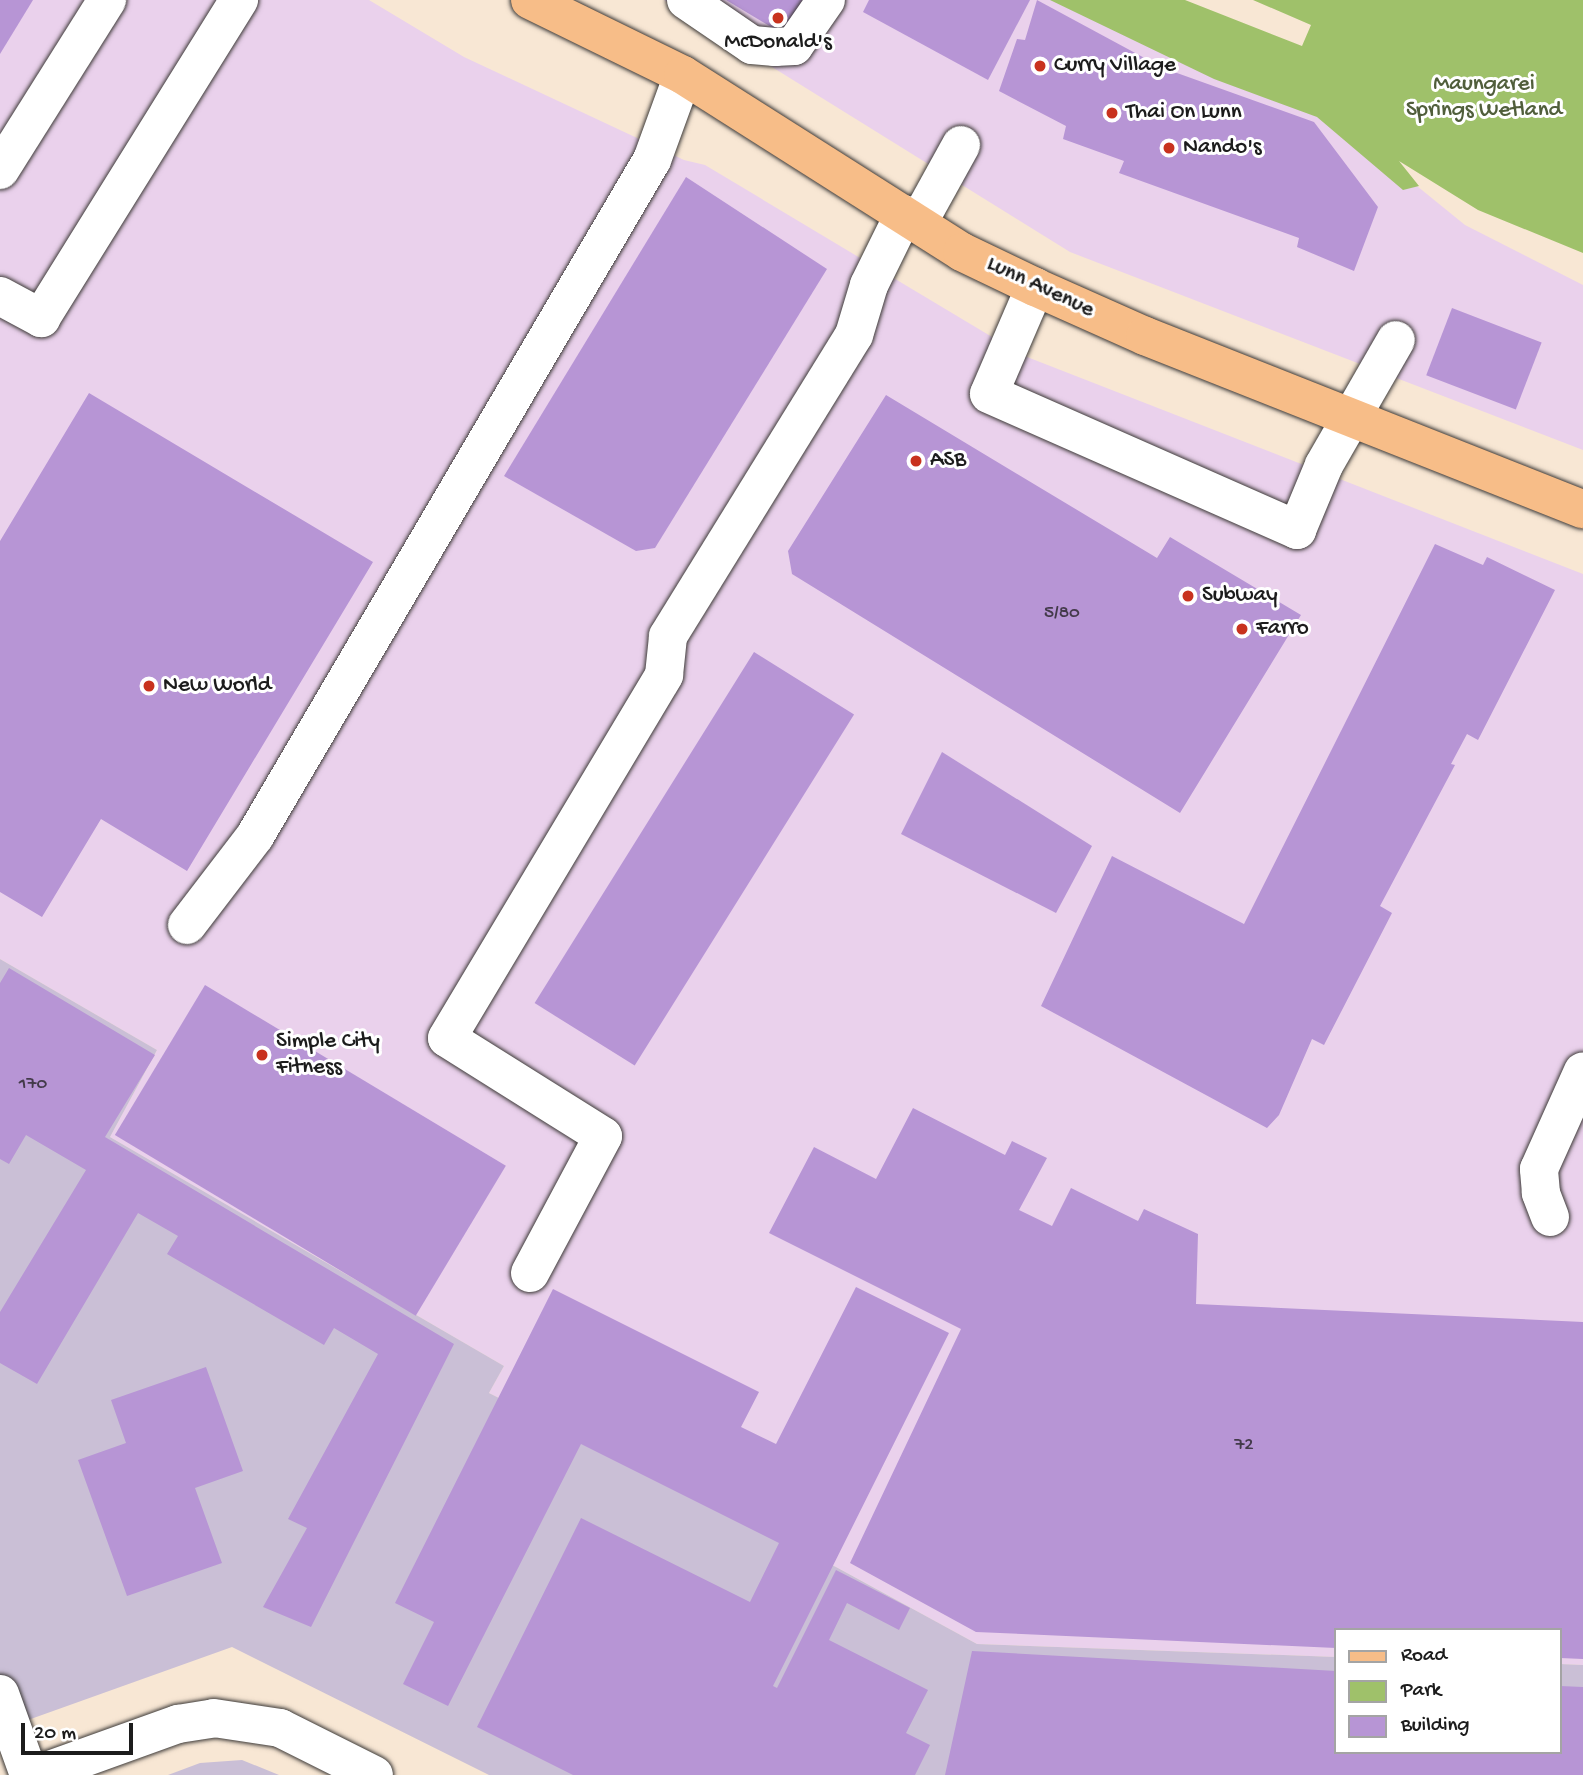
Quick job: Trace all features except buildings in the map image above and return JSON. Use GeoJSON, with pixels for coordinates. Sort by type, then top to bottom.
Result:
{"type":"FeatureCollection","features":[{"type":"Feature","properties":{"kind":"main road","name":"Lunn Avenue"},"geometry":{"type":"LineString","coordinates":[[530,0],[682,75],[962,252],[1035,287],[1583,509]]}},
{"type":"Feature","properties":{"kind":"street"},"geometry":{"type":"LineString","coordinates":[[0,170],[107,0]]}},
{"type":"Feature","properties":{"kind":"street"},"geometry":{"type":"LineString","coordinates":[[687,0],[752,45],[775,47],[794,46],[825,0]]}},
{"type":"Feature","properties":{"kind":"street"},"geometry":{"type":"LineString","coordinates":[[0,296],[41,318],[232,6]]}},
{"type":"Feature","properties":{"kind":"street"},"geometry":{"type":"LineString","coordinates":[[187,925],[255,836],[645,172],[682,75]]}},
{"type":"Feature","properties":{"kind":"street"},"geometry":{"type":"LineString","coordinates":[[530,1273],[603,1136],[447,1038],[664,675],[668,636],[854,335],[869,285],[961,145]]}},
{"type":"Feature","properties":{"kind":"street"},"geometry":{"type":"LineString","coordinates":[[1035,287],[989,394],[1297,530],[1324,465],[1396,340]]}},
{"type":"Feature","properties":{"kind":"street"},"geometry":{"type":"LineString","coordinates":[[1550,1217],[1541,1193],[1539,1169],[1583,1071]]}},
{"type":"Feature","properties":{"kind":"street"},"geometry":{"type":"LineString","coordinates":[[0,1695],[29,1775]]}},
{"type":"Feature","properties":{"kind":"street"},"geometry":{"type":"LineString","coordinates":[[36,1775],[178,1724],[214,1718],[280,1728],[374,1775]]}},
{"type":"Feature","properties":{"kind":"shaded area"},"geometry":{"type":"Polygon","coordinates":[[[0,0],[369,0],[464,57],[684,160],[705,165],[1022,355],[1583,574],[1583,1665],[1562,1664],[1562,1628],[1334,1628],[1334,1657],[977,1644],[836,1567],[489,1393],[504,1366],[110,1137],[157,1050],[0,959],[0,0]]]}},
{"type":"Feature","properties":{"kind":"shaded area"},"geometry":{"type":"Polygon","coordinates":[[[664,0],[1120,0],[1284,78],[1465,225],[1583,285],[1583,450],[1070,252],[664,0]]]}},
{"type":"Feature","properties":{"kind":"shaded area"},"geometry":{"type":"Polygon","coordinates":[[[0,959],[157,1050],[110,1137],[504,1366],[489,1393],[836,1567],[977,1644],[1334,1657],[1334,1754],[1562,1754],[1562,1664],[1583,1665],[1583,1775],[489,1775],[232,1647],[0,1730],[0,959]]]}},
{"type":"Feature","properties":{"kind":"shaded area"},"geometry":{"type":"Polygon","coordinates":[[[242,1760],[279,1775],[168,1775],[200,1763],[242,1760]]]}},
{"type":"Feature","properties":{"kind":"green space","name":"Maungarei Springs Wetland"},"geometry":{"type":"Polygon","coordinates":[[[1050,0],[1185,0],[1302,46],[1311,25],[1253,0],[1583,0],[1583,253],[1478,210],[1399,161],[1419,186],[1403,190],[1317,117],[1214,79],[1050,0]]]}},
{"type":"Feature","properties":{"kind":"place","name":"McDonald's"},"geometry":{"type":"Point","coordinates":[778,18]}},
{"type":"Feature","properties":{"kind":"place","name":"Curry Village"},"geometry":{"type":"Point","coordinates":[1040,66]}},
{"type":"Feature","properties":{"kind":"place","name":"Thai On Lunn"},"geometry":{"type":"Point","coordinates":[1112,113]}},
{"type":"Feature","properties":{"kind":"place","name":"Nando's"},"geometry":{"type":"Point","coordinates":[1169,148]}},
{"type":"Feature","properties":{"kind":"place","name":"ASB"},"geometry":{"type":"Point","coordinates":[916,461]}},
{"type":"Feature","properties":{"kind":"place","name":"Subway"},"geometry":{"type":"Point","coordinates":[1188,596]}},
{"type":"Feature","properties":{"kind":"place","name":"Farro"},"geometry":{"type":"Point","coordinates":[1242,629]}},
{"type":"Feature","properties":{"kind":"place","name":"New World"},"geometry":{"type":"Point","coordinates":[149,686]}},
{"type":"Feature","properties":{"kind":"place","name":"Simple City Fitness"},"geometry":{"type":"Point","coordinates":[262,1055]}}]}
